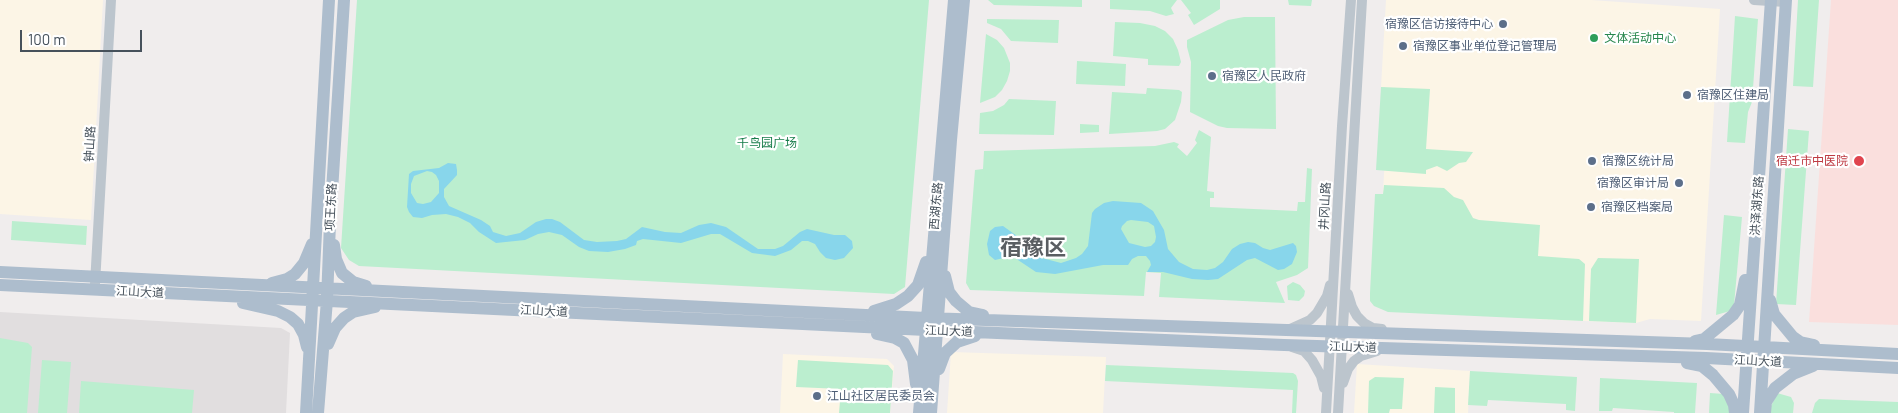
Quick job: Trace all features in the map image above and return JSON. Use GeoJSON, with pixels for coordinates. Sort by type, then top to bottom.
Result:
{"type":"FeatureCollection","features":[{"type":"Feature","properties":{"kind":"main road","name":"项王东路"},"geometry":{"type":"LineString","coordinates":[[306,413],[314,378],[327,295],[323,222],[329,0]]}},
{"type":"Feature","properties":{"kind":"main road","name":"项王东路"},"geometry":{"type":"LineString","coordinates":[[318,413],[314,378],[313,294],[323,222],[344,0]]}},
{"type":"Feature","properties":{"kind":"main road","name":"西湖东路"},"geometry":{"type":"LineString","coordinates":[[932,413],[934,223],[954,0]]}},
{"type":"Feature","properties":{"kind":"main road","name":"西湖东路"},"geometry":{"type":"LineString","coordinates":[[918,413],[943,251],[964,0]]}},
{"type":"Feature","properties":{"kind":"main road","name":"洪泽湖东路"},"geometry":{"type":"LineString","coordinates":[[1743,413],[1771,1]]}},
{"type":"Feature","properties":{"kind":"main road","name":"洪泽湖东路"},"geometry":{"type":"LineString","coordinates":[[1760,413],[1786,1]]}},
{"type":"Feature","properties":{"kind":"main road"},"geometry":{"type":"LineString","coordinates":[[214,290],[287,279],[295,274],[310,251],[323,222]]}},
{"type":"Feature","properties":{"kind":"main road"},"geometry":{"type":"LineString","coordinates":[[323,222],[342,273],[353,282],[362,286],[403,298]]}},
{"type":"Feature","properties":{"kind":"main road"},"geometry":{"type":"LineString","coordinates":[[839,314],[880,310],[896,304],[908,296],[918,285],[924,272],[934,223]]}},
{"type":"Feature","properties":{"kind":"main road"},"geometry":{"type":"LineString","coordinates":[[1687,343],[1704,339],[1717,330],[1733,315],[1740,305],[1755,231]]}},
{"type":"Feature","properties":{"kind":"main road"},"geometry":{"type":"LineString","coordinates":[[943,251],[945,280],[949,292],[962,308],[976,314],[1023,321]]}},
{"type":"Feature","properties":{"kind":"main road","name":"江山大道"},"geometry":{"type":"LineString","coordinates":[[0,272],[95,284]]}},
{"type":"Feature","properties":{"kind":"main road","name":"江山大道"},"geometry":{"type":"LineString","coordinates":[[0,285],[95,284],[327,295],[839,314],[995,333],[1336,347],[1746,360],[1898,368]]}},
{"type":"Feature","properties":{"kind":"main road"},"geometry":{"type":"LineString","coordinates":[[1767,288],[1774,314],[1793,337],[1800,342],[1854,352]]}},
{"type":"Feature","properties":{"kind":"main road"},"geometry":{"type":"LineString","coordinates":[[214,290],[278,311],[290,317],[298,324],[304,335],[314,378]]}},
{"type":"Feature","properties":{"kind":"main road","name":"江山大道"},"geometry":{"type":"LineString","coordinates":[[403,298],[822,325],[1023,321],[1687,343],[1898,354]]}},
{"type":"Feature","properties":{"kind":"main road"},"geometry":{"type":"LineString","coordinates":[[314,378],[328,340],[344,318],[353,312],[403,298]]}},
{"type":"Feature","properties":{"kind":"main road"},"geometry":{"type":"LineString","coordinates":[[822,325],[886,335],[904,344],[913,360],[918,413]]}},
{"type":"Feature","properties":{"kind":"main road"},"geometry":{"type":"LineString","coordinates":[[932,413],[939,369],[945,353],[964,338],[995,333]]}},
{"type":"Feature","properties":{"kind":"main road"},"geometry":{"type":"LineString","coordinates":[[1634,356],[1702,366],[1713,375],[1729,394],[1735,413]]}},
{"type":"Feature","properties":{"kind":"main road"},"geometry":{"type":"LineString","coordinates":[[1765,413],[1766,402],[1775,388],[1793,374],[1818,364]]}},
{"type":"Feature","properties":{"kind":"street","name":"钟山路"},"geometry":{"type":"LineString","coordinates":[[95,284],[111,0]]}},
{"type":"Feature","properties":{"kind":"street","name":"井冈山路"},"geometry":{"type":"LineString","coordinates":[[1337,331],[1335,270],[1342,126],[1351,0]]}},
{"type":"Feature","properties":{"kind":"street","name":"井冈山路"},"geometry":{"type":"LineString","coordinates":[[1338,412],[1336,347],[1346,270],[1362,0]]}},
{"type":"Feature","properties":{"kind":"street"},"geometry":{"type":"LineString","coordinates":[[1754,0],[1786,1]]}},
{"type":"Feature","properties":{"kind":"street"},"geometry":{"type":"LineString","coordinates":[[1287,329],[1304,323],[1317,313],[1327,296],[1335,270]]}},
{"type":"Feature","properties":{"kind":"street"},"geometry":{"type":"LineString","coordinates":[[1346,270],[1349,299],[1352,307],[1364,323],[1373,328],[1413,334]]}},
{"type":"Feature","properties":{"kind":"street"},"geometry":{"type":"LineString","coordinates":[[1284,345],[1304,351],[1312,360],[1322,376],[1327,399]]}},
{"type":"Feature","properties":{"kind":"street","name":"井冈山路"},"geometry":{"type":"LineString","coordinates":[[1326,413],[1336,347]]}},
{"type":"Feature","properties":{"kind":"street"},"geometry":{"type":"LineString","coordinates":[[1338,412],[1344,378],[1354,361],[1371,352],[1392,349]]}},
{"type":"Feature","properties":{"kind":"shaded area"},"geometry":{"type":"Polygon","coordinates":[[[0,0],[103,0],[91,220],[0,214],[0,0]]]}},
{"type":"Feature","properties":{"kind":"shaded area"},"geometry":{"type":"Polygon","coordinates":[[[1386,0],[1591,0],[1720,9],[1701,321],[1650,319],[1636,323],[1534,319],[1378,278],[1389,88],[1381,87],[1386,0]]]}},
{"type":"Feature","properties":{"kind":"shaded area","name":"宿迁市中医院"},"geometry":{"type":"Polygon","coordinates":[[[1831,0],[1898,0],[1898,325],[1809,322],[1831,0]]]}},
{"type":"Feature","properties":{"kind":"shaded area"},"geometry":{"type":"Polygon","coordinates":[[[0,312],[281,328],[290,333],[286,413],[0,413],[0,312]]]}},
{"type":"Feature","properties":{"kind":"shaded area"},"geometry":{"type":"Polygon","coordinates":[[[951,352],[1106,357],[1103,413],[947,413],[951,352]]]}},
{"type":"Feature","properties":{"kind":"shaded area"},"geometry":{"type":"Polygon","coordinates":[[[783,354],[887,359],[894,366],[890,413],[780,413],[783,354]]]}},
{"type":"Feature","properties":{"kind":"shaded area"},"geometry":{"type":"Polygon","coordinates":[[[1357,364],[1470,371],[1468,413],[1354,413],[1357,364]]]}},
{"type":"Feature","properties":{"kind":"green space","name":"千鸟园广场"},"geometry":{"type":"Polygon","coordinates":[[[357,0],[929,0],[905,287],[894,294],[359,266],[349,260],[341,248],[357,0]]]}},
{"type":"Feature","properties":{"kind":"green space"},"geometry":{"type":"Polygon","coordinates":[[[988,0],[1082,0],[1082,7],[994,5],[988,0]]]}},
{"type":"Feature","properties":{"kind":"green space"},"geometry":{"type":"Polygon","coordinates":[[[1110,0],[1177,0],[1171,8],[1174,14],[1166,16],[1150,11],[1110,9],[1110,0]]]}},
{"type":"Feature","properties":{"kind":"green space"},"geometry":{"type":"Polygon","coordinates":[[[1181,0],[1220,0],[1220,9],[1194,25],[1188,15],[1191,13],[1181,0]]]}},
{"type":"Feature","properties":{"kind":"green space"},"geometry":{"type":"Polygon","coordinates":[[[1288,0],[1312,0],[1311,6],[1289,5],[1288,0]]]}},
{"type":"Feature","properties":{"kind":"green space"},"geometry":{"type":"Polygon","coordinates":[[[1798,0],[1819,0],[1813,87],[1793,86],[1798,0]]]}},
{"type":"Feature","properties":{"kind":"green space"},"geometry":{"type":"Polygon","coordinates":[[[1735,16],[1758,19],[1752,102],[1748,112],[1745,143],[1727,142],[1735,16]]]}},
{"type":"Feature","properties":{"kind":"green space"},"geometry":{"type":"Polygon","coordinates":[[[1244,17],[1275,17],[1276,129],[1227,128],[1218,126],[1190,112],[1191,62],[1187,40],[1228,20],[1244,17]]]}},
{"type":"Feature","properties":{"kind":"green space"},"geometry":{"type":"Polygon","coordinates":[[[987,19],[1059,20],[1058,43],[1011,41],[1001,29],[987,23],[987,19]]]}},
{"type":"Feature","properties":{"kind":"green space"},"geometry":{"type":"Polygon","coordinates":[[[1115,22],[1140,23],[1155,26],[1165,31],[1173,39],[1178,50],[1181,62],[1179,66],[1148,65],[1148,59],[1113,56],[1115,22]]]}},
{"type":"Feature","properties":{"kind":"green space"},"geometry":{"type":"Polygon","coordinates":[[[986,34],[997,40],[1004,48],[1010,63],[1010,71],[1002,90],[995,97],[980,103],[986,34]]]}},
{"type":"Feature","properties":{"kind":"green space"},"geometry":{"type":"Polygon","coordinates":[[[1077,61],[1126,64],[1125,86],[1076,84],[1077,61]]]}},
{"type":"Feature","properties":{"kind":"green space"},"geometry":{"type":"Polygon","coordinates":[[[1381,87],[1430,89],[1426,149],[1473,152],[1466,162],[1459,163],[1447,171],[1437,166],[1426,170],[1426,174],[1376,170],[1381,87]]]}},
{"type":"Feature","properties":{"kind":"green space"},"geometry":{"type":"Polygon","coordinates":[[[1147,88],[1179,90],[1182,92],[1175,120],[1165,129],[1157,131],[1109,134],[1112,92],[1146,94],[1147,88]]]}},
{"type":"Feature","properties":{"kind":"green space"},"geometry":{"type":"Polygon","coordinates":[[[1009,99],[1056,101],[1054,135],[979,134],[980,113],[993,111],[1004,105],[1009,99]]]}},
{"type":"Feature","properties":{"kind":"green space"},"geometry":{"type":"Polygon","coordinates":[[[1080,124],[1099,125],[1099,132],[1080,133],[1080,124]]]}},
{"type":"Feature","properties":{"kind":"green space"},"geometry":{"type":"Polygon","coordinates":[[[1788,129],[1809,131],[1796,305],[1776,304],[1788,129]]]}},
{"type":"Feature","properties":{"kind":"green space"},"geometry":{"type":"Polygon","coordinates":[[[1199,130],[1211,137],[1207,191],[1214,192],[1214,198],[1210,198],[1210,207],[1297,211],[1298,202],[1305,202],[1307,168],[1312,169],[1308,268],[1297,275],[1276,282],[1285,303],[1159,297],[1161,273],[1146,272],[1144,296],[970,290],[966,283],[975,170],[983,169],[984,151],[1155,146],[1174,142],[1179,144],[1177,147],[1187,156],[1197,143],[1195,140],[1199,130]]]}},
{"type":"Feature","properties":{"kind":"green space"},"geometry":{"type":"Polygon","coordinates":[[[1384,185],[1444,188],[1454,197],[1463,200],[1473,218],[1540,225],[1538,256],[1579,259],[1585,264],[1583,321],[1388,312],[1374,306],[1370,301],[1370,293],[1375,194],[1383,194],[1384,185]]]}},
{"type":"Feature","properties":{"kind":"green space"},"geometry":{"type":"Polygon","coordinates":[[[1724,215],[1742,217],[1734,305],[1730,311],[1716,315],[1724,215]]]}},
{"type":"Feature","properties":{"kind":"green space"},"geometry":{"type":"Polygon","coordinates":[[[12,221],[87,226],[86,245],[11,240],[12,221]]]}},
{"type":"Feature","properties":{"kind":"green space"},"geometry":{"type":"Polygon","coordinates":[[[1598,258],[1639,259],[1636,323],[1589,321],[1591,269],[1598,258]]]}},
{"type":"Feature","properties":{"kind":"green space"},"geometry":{"type":"Polygon","coordinates":[[[1293,282],[1300,285],[1305,291],[1304,296],[1299,301],[1288,300],[1287,286],[1293,282]]]}},
{"type":"Feature","properties":{"kind":"green space"},"geometry":{"type":"Polygon","coordinates":[[[0,338],[28,343],[32,347],[27,413],[0,413],[0,338]]]}},
{"type":"Feature","properties":{"kind":"green space"},"geometry":{"type":"Polygon","coordinates":[[[42,360],[71,362],[67,413],[38,413],[42,360]]]}},
{"type":"Feature","properties":{"kind":"green space"},"geometry":{"type":"Polygon","coordinates":[[[798,360],[888,365],[893,371],[890,413],[839,413],[841,389],[796,387],[798,360]]]}},
{"type":"Feature","properties":{"kind":"green space"},"geometry":{"type":"Polygon","coordinates":[[[1106,365],[1293,373],[1298,381],[1296,413],[1292,413],[1293,390],[1105,381],[1106,365]]]}},
{"type":"Feature","properties":{"kind":"green space"},"geometry":{"type":"Polygon","coordinates":[[[1470,371],[1577,377],[1575,411],[1566,410],[1566,404],[1488,400],[1487,406],[1468,405],[1470,371]]]}},
{"type":"Feature","properties":{"kind":"green space"},"geometry":{"type":"Polygon","coordinates":[[[1375,377],[1404,378],[1402,409],[1390,409],[1389,413],[1368,413],[1369,381],[1375,377]]]}},
{"type":"Feature","properties":{"kind":"green space"},"geometry":{"type":"Polygon","coordinates":[[[1600,378],[1697,383],[1695,413],[1613,408],[1612,411],[1599,411],[1600,378]]]}},
{"type":"Feature","properties":{"kind":"green space"},"geometry":{"type":"Polygon","coordinates":[[[81,381],[194,390],[192,413],[79,413],[81,381]]]}},
{"type":"Feature","properties":{"kind":"green space"},"geometry":{"type":"Polygon","coordinates":[[[1435,387],[1455,388],[1455,413],[1434,413],[1435,387]]]}},
{"type":"Feature","properties":{"kind":"green space"},"geometry":{"type":"Polygon","coordinates":[[[1710,393],[1724,394],[1731,413],[1709,413],[1710,393]]]}},
{"type":"Feature","properties":{"kind":"green space"},"geometry":{"type":"Polygon","coordinates":[[[1777,393],[1791,397],[1794,403],[1793,413],[1768,413],[1777,393]]]}},
{"type":"Feature","properties":{"kind":"green space"},"geometry":{"type":"Polygon","coordinates":[[[1819,399],[1898,402],[1898,413],[1812,413],[1815,403],[1819,399]]]}},
{"type":"Feature","properties":{"kind":"water"},"geometry":{"type":"Polygon","coordinates":[[[448,163],[456,164],[457,175],[444,189],[444,197],[449,206],[481,220],[490,226],[493,232],[506,236],[520,233],[536,222],[546,219],[560,222],[584,240],[597,242],[626,239],[642,227],[681,233],[699,225],[711,223],[726,227],[758,249],[775,249],[783,246],[800,232],[807,229],[834,235],[845,235],[852,241],[853,248],[844,258],[835,260],[826,258],[815,244],[808,241],[802,241],[791,250],[775,256],[752,253],[720,234],[711,234],[681,243],[643,239],[637,241],[636,245],[608,252],[589,251],[579,247],[562,235],[549,232],[538,234],[525,240],[496,243],[479,232],[470,223],[458,217],[446,214],[422,218],[413,217],[409,212],[407,207],[409,174],[413,171],[439,168],[448,163]],[[427,171],[414,176],[411,184],[411,193],[417,203],[431,202],[439,193],[439,181],[432,172],[427,171]]]}},
{"type":"Feature","properties":{"kind":"water"},"geometry":{"type":"Polygon","coordinates":[[[1113,201],[1141,203],[1153,211],[1164,230],[1168,249],[1179,262],[1193,269],[1207,270],[1215,268],[1223,262],[1232,249],[1248,242],[1270,250],[1293,243],[1296,246],[1297,252],[1292,264],[1284,269],[1278,270],[1255,258],[1247,260],[1218,279],[1208,280],[1192,279],[1163,272],[1147,272],[1151,265],[1146,256],[1138,256],[1132,259],[1128,265],[1103,265],[1055,274],[1036,272],[1012,256],[995,260],[989,255],[987,244],[990,231],[995,227],[1003,226],[1023,241],[1027,250],[1038,257],[1061,263],[1076,258],[1088,246],[1092,213],[1104,203],[1113,201]],[[1131,220],[1122,226],[1121,229],[1129,243],[1145,247],[1151,246],[1155,242],[1154,226],[1148,222],[1131,220]]]}},
{"type":"Feature","properties":{"kind":"place","name":"宿豫区信访接待中心"},"geometry":{"type":"Point","coordinates":[1503,24]}},
{"type":"Feature","properties":{"kind":"place","name":"文体活动中心"},"geometry":{"type":"Point","coordinates":[1594,38]}},
{"type":"Feature","properties":{"kind":"place","name":"宿豫区事业单位登记管理局"},"geometry":{"type":"Point","coordinates":[1403,46]}},
{"type":"Feature","properties":{"kind":"place","name":"宿豫区人民政府"},"geometry":{"type":"Point","coordinates":[1212,76]}},
{"type":"Feature","properties":{"kind":"place","name":"宿豫区住建局"},"geometry":{"type":"Point","coordinates":[1687,95]}},
{"type":"Feature","properties":{"kind":"place","name":"宿豫区统计局"},"geometry":{"type":"Point","coordinates":[1592,161]}},
{"type":"Feature","properties":{"kind":"place","name":"宿迁市中医院"},"geometry":{"type":"Point","coordinates":[1859,161]}},
{"type":"Feature","properties":{"kind":"place","name":"宿豫区审计局"},"geometry":{"type":"Point","coordinates":[1679,183]}},
{"type":"Feature","properties":{"kind":"place","name":"宿豫区档案局"},"geometry":{"type":"Point","coordinates":[1591,207]}},
{"type":"Feature","properties":{"kind":"place","name":"江山社区居民委员会"},"geometry":{"type":"Point","coordinates":[817,396]}},
{"type":"Feature","properties":{"kind":"district","name":"宿豫区"},"geometry":{"type":"Point","coordinates":[1033,248]}}]}
